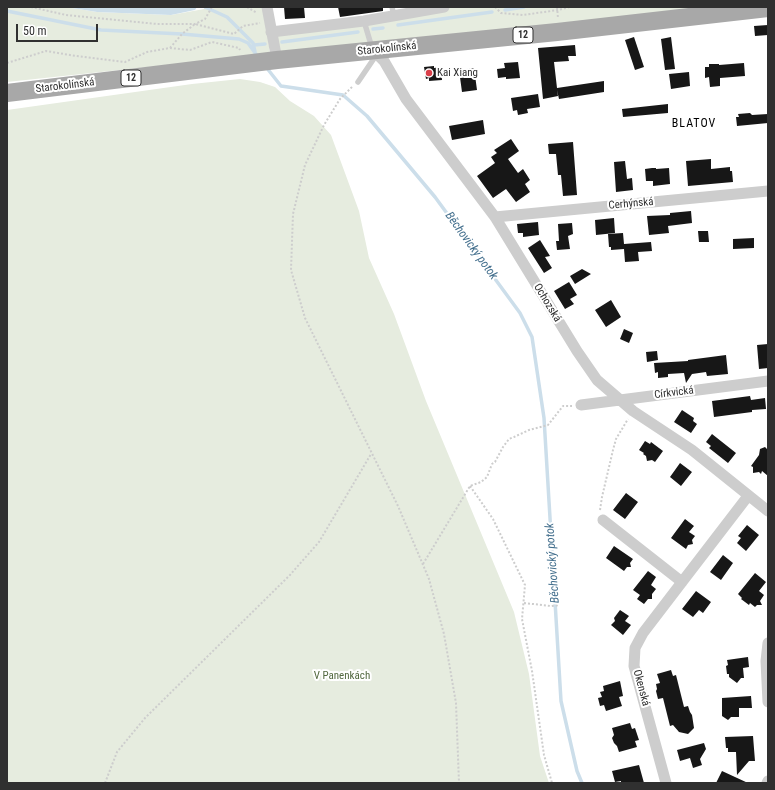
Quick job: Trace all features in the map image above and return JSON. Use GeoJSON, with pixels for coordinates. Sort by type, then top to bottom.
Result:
{"type":"FeatureCollection","features":[{"type":"Feature","properties":{"kind":"main road","name":"Starokolínská"},"geometry":{"type":"LineString","coordinates":[[7,93],[277,60],[375,52],[768,8]]}},
{"type":"Feature","properties":{"kind":"street"},"geometry":{"type":"LineString","coordinates":[[267,7],[277,60]]}},
{"type":"Feature","properties":{"kind":"street"},"geometry":{"type":"LineString","coordinates":[[270,27],[364,21],[393,12],[444,7]]}},
{"type":"Feature","properties":{"kind":"street","name":"Ochozská"},"geometry":{"type":"LineString","coordinates":[[375,52],[384,61],[406,98],[495,217],[581,357],[597,380],[633,411],[692,450],[768,511]]}},
{"type":"Feature","properties":{"kind":"street","name":"Cerhýnská"},"geometry":{"type":"LineString","coordinates":[[495,217],[768,191]]}},
{"type":"Feature","properties":{"kind":"street","name":"Církvická"},"geometry":{"type":"LineString","coordinates":[[581,404],[768,381]]}},
{"type":"Feature","properties":{"kind":"street","name":"Okenská"},"geometry":{"type":"LineString","coordinates":[[666,783],[634,666],[635,648],[643,633],[748,496]]}},
{"type":"Feature","properties":{"kind":"street"},"geometry":{"type":"LineString","coordinates":[[603,520],[682,582]]}},
{"type":"Feature","properties":{"kind":"street"},"geometry":{"type":"LineString","coordinates":[[768,643],[766,661],[768,702]]}},
{"type":"Feature","properties":{"kind":"lane"},"geometry":{"type":"LineString","coordinates":[[358,82],[375,52],[364,21]]}},
{"type":"Feature","properties":{"kind":"path"},"geometry":{"type":"LineString","coordinates":[[31,7],[66,15],[157,24],[195,24],[234,34],[243,26],[270,27]]}},
{"type":"Feature","properties":{"kind":"path"},"geometry":{"type":"LineString","coordinates":[[170,48],[182,34],[195,24],[205,20],[212,7]]}},
{"type":"Feature","properties":{"kind":"path"},"geometry":{"type":"LineString","coordinates":[[495,7],[501,13],[523,15],[570,7]]}},
{"type":"Feature","properties":{"kind":"path"},"geometry":{"type":"LineString","coordinates":[[558,9],[558,17]]}},
{"type":"Feature","properties":{"kind":"path"},"geometry":{"type":"LineString","coordinates":[[7,63],[46,51],[125,62],[147,52],[170,48],[190,50],[212,42],[239,48],[250,64]]}},
{"type":"Feature","properties":{"kind":"path"},"geometry":{"type":"LineString","coordinates":[[347,91],[324,126],[305,165],[294,214],[291,270],[305,318],[398,506],[429,579],[444,634],[456,703],[459,783]]}},
{"type":"Feature","properties":{"kind":"path"},"geometry":{"type":"LineString","coordinates":[[423,564],[470,486],[481,482],[487,477],[492,464],[495,462],[509,439],[548,424],[563,406],[581,404]]}},
{"type":"Feature","properties":{"kind":"path"},"geometry":{"type":"LineString","coordinates":[[603,520],[600,511],[602,497],[616,439],[633,411]]}},
{"type":"Feature","properties":{"kind":"path"},"geometry":{"type":"LineString","coordinates":[[105,783],[117,752],[146,718],[290,576],[319,542],[371,454]]}},
{"type":"Feature","properties":{"kind":"path"},"geometry":{"type":"LineString","coordinates":[[470,486],[493,518],[525,585],[522,619],[532,671],[544,755],[552,783]]}},
{"type":"Feature","properties":{"kind":"path"},"geometry":{"type":"LineString","coordinates":[[524,603],[550,606],[559,605]]}},
{"type":"Feature","properties":{"kind":"green space"},"geometry":{"type":"Polygon","coordinates":[[[7,7],[66,7],[97,12],[171,15],[204,9],[204,7],[264,7],[270,54],[7,82],[7,7]]]}},
{"type":"Feature","properties":{"kind":"green space"},"geometry":{"type":"Polygon","coordinates":[[[443,7],[768,7],[277,60],[271,32],[443,7]]]}},
{"type":"Feature","properties":{"kind":"green space","name":"V Panenkách"},"geometry":{"type":"Polygon","coordinates":[[[240,79],[260,82],[275,87],[290,101],[314,116],[331,135],[359,211],[369,258],[394,314],[426,401],[514,612],[529,674],[540,756],[549,783],[7,783],[7,110],[192,84],[240,79]]]}},
{"type":"Feature","properties":{"kind":"water"},"geometry":{"type":"Polygon","coordinates":[[[66,7],[197,7],[195,10],[171,15],[97,12],[66,7]]]}},
{"type":"Feature","properties":{"kind":"building"},"geometry":{"type":"Polygon","coordinates":[[[284,7],[304,7],[305,18],[285,19],[284,7]]]}},
{"type":"Feature","properties":{"kind":"building"},"geometry":{"type":"Polygon","coordinates":[[[338,7],[383,7],[383,11],[340,17],[338,7]]]}},
{"type":"Feature","properties":{"kind":"building"},"geometry":{"type":"Polygon","coordinates":[[[768,25],[768,35],[755,36],[754,26],[768,25]]]}},
{"type":"Feature","properties":{"kind":"building"},"geometry":{"type":"Polygon","coordinates":[[[634,37],[644,67],[635,70],[625,40],[634,37]]]}},
{"type":"Feature","properties":{"kind":"building"},"geometry":{"type":"Polygon","coordinates":[[[671,37],[675,69],[665,70],[661,39],[671,37]]]}},
{"type":"Feature","properties":{"kind":"building"},"geometry":{"type":"Polygon","coordinates":[[[575,45],[576,56],[568,56],[569,61],[554,62],[557,88],[604,81],[604,92],[559,99],[557,90],[558,96],[543,99],[538,48],[575,45]]]}},
{"type":"Feature","properties":{"kind":"building"},"geometry":{"type":"Polygon","coordinates":[[[518,62],[520,78],[498,78],[497,69],[505,68],[504,63],[518,62]]]}},
{"type":"Feature","properties":{"kind":"building"},"geometry":{"type":"Polygon","coordinates":[[[744,63],[745,76],[720,78],[720,86],[710,87],[709,77],[705,78],[705,67],[709,67],[709,64],[719,65],[744,63]]]}},
{"type":"Feature","properties":{"kind":"building"},"geometry":{"type":"Polygon","coordinates":[[[434,66],[434,68],[441,67],[442,80],[429,81],[429,78],[426,79],[424,67],[434,66]]]}},
{"type":"Feature","properties":{"kind":"building"},"geometry":{"type":"Polygon","coordinates":[[[474,68],[477,90],[462,92],[459,70],[474,68]]]}},
{"type":"Feature","properties":{"kind":"building"},"geometry":{"type":"Polygon","coordinates":[[[689,72],[690,86],[671,89],[669,74],[689,72]]]}},
{"type":"Feature","properties":{"kind":"building"},"geometry":{"type":"Polygon","coordinates":[[[538,94],[540,107],[527,109],[528,113],[518,115],[517,110],[513,111],[511,98],[538,94]]]}},
{"type":"Feature","properties":{"kind":"building"},"geometry":{"type":"Polygon","coordinates":[[[668,104],[668,113],[623,117],[622,109],[668,104]]]}},
{"type":"Feature","properties":{"kind":"building"},"geometry":{"type":"Polygon","coordinates":[[[750,113],[752,115],[768,114],[768,123],[737,126],[736,117],[739,117],[738,114],[750,113]]]}},
{"type":"Feature","properties":{"kind":"building"},"geometry":{"type":"Polygon","coordinates":[[[483,120],[485,134],[452,140],[449,126],[483,120]]]}},
{"type":"Feature","properties":{"kind":"building"},"geometry":{"type":"Polygon","coordinates":[[[511,139],[519,151],[508,159],[518,173],[523,169],[530,180],[525,184],[530,192],[516,202],[506,189],[493,198],[477,176],[495,163],[491,157],[497,153],[494,150],[511,139]]]}},
{"type":"Feature","properties":{"kind":"building"},"geometry":{"type":"Polygon","coordinates":[[[573,142],[577,195],[563,196],[561,175],[558,175],[556,154],[549,154],[548,144],[573,142]]]}},
{"type":"Feature","properties":{"kind":"building"},"geometry":{"type":"Polygon","coordinates":[[[711,159],[711,169],[730,167],[733,182],[688,186],[686,161],[711,159]]]}},
{"type":"Feature","properties":{"kind":"building"},"geometry":{"type":"Polygon","coordinates":[[[625,161],[627,179],[632,178],[633,190],[616,192],[614,162],[625,161]]]}},
{"type":"Feature","properties":{"kind":"building"},"geometry":{"type":"Polygon","coordinates":[[[669,168],[670,184],[653,186],[653,181],[646,181],[645,169],[669,168]]]}},
{"type":"Feature","properties":{"kind":"building"},"geometry":{"type":"Polygon","coordinates":[[[691,211],[692,223],[668,226],[669,233],[649,235],[647,216],[670,215],[670,213],[691,211]]]}},
{"type":"Feature","properties":{"kind":"building"},"geometry":{"type":"Polygon","coordinates":[[[614,218],[615,233],[596,235],[595,220],[614,218]]]}},
{"type":"Feature","properties":{"kind":"building"},"geometry":{"type":"Polygon","coordinates":[[[538,222],[539,235],[523,237],[523,233],[518,233],[517,224],[538,222]]]}},
{"type":"Feature","properties":{"kind":"building"},"geometry":{"type":"Polygon","coordinates":[[[572,223],[573,234],[568,236],[570,249],[557,250],[556,241],[559,241],[558,224],[572,223]]]}},
{"type":"Feature","properties":{"kind":"building"},"geometry":{"type":"Polygon","coordinates":[[[698,231],[708,231],[709,242],[699,242],[698,231]]]}},
{"type":"Feature","properties":{"kind":"building"},"geometry":{"type":"Polygon","coordinates":[[[623,233],[624,244],[651,242],[652,251],[638,252],[639,261],[625,262],[624,249],[611,250],[611,247],[609,247],[608,234],[623,233]]]}},
{"type":"Feature","properties":{"kind":"building"},"geometry":{"type":"Polygon","coordinates":[[[754,238],[754,248],[733,249],[733,239],[754,238]]]}},
{"type":"Feature","properties":{"kind":"building"},"geometry":{"type":"Polygon","coordinates":[[[540,240],[550,256],[545,257],[552,268],[544,273],[528,248],[540,240]]]}},
{"type":"Feature","properties":{"kind":"building"},"geometry":{"type":"Polygon","coordinates":[[[582,269],[591,274],[575,284],[570,276],[582,269]]]}},
{"type":"Feature","properties":{"kind":"building"},"geometry":{"type":"Polygon","coordinates":[[[569,282],[577,295],[570,299],[574,304],[565,309],[554,291],[569,282]]]}},
{"type":"Feature","properties":{"kind":"building"},"geometry":{"type":"Polygon","coordinates":[[[611,300],[621,317],[606,327],[595,310],[611,300]]]}},
{"type":"Feature","properties":{"kind":"building"},"geometry":{"type":"Polygon","coordinates":[[[624,329],[633,333],[629,343],[620,339],[624,329]]]}},
{"type":"Feature","properties":{"kind":"building"},"geometry":{"type":"Polygon","coordinates":[[[768,344],[768,368],[759,369],[757,345],[768,344]]]}},
{"type":"Feature","properties":{"kind":"building"},"geometry":{"type":"Polygon","coordinates":[[[657,351],[658,360],[647,362],[646,352],[657,351]]]}},
{"type":"Feature","properties":{"kind":"building"},"geometry":{"type":"Polygon","coordinates":[[[726,355],[728,374],[707,376],[706,372],[692,374],[686,383],[684,373],[668,374],[668,377],[658,378],[658,372],[655,373],[654,363],[688,361],[726,355]]]}},
{"type":"Feature","properties":{"kind":"building"},"geometry":{"type":"Polygon","coordinates":[[[750,396],[751,400],[765,398],[766,409],[714,417],[712,401],[750,396]]]}},
{"type":"Feature","properties":{"kind":"building"},"geometry":{"type":"Polygon","coordinates":[[[682,410],[694,418],[693,421],[697,424],[691,433],[674,422],[682,410]]]}},
{"type":"Feature","properties":{"kind":"building"},"geometry":{"type":"Polygon","coordinates":[[[712,434],[736,453],[728,463],[709,448],[711,446],[706,442],[712,434]]]}},
{"type":"Feature","properties":{"kind":"building"},"geometry":{"type":"Polygon","coordinates":[[[645,441],[650,444],[651,442],[663,451],[655,462],[652,460],[647,461],[646,456],[643,454],[644,453],[639,450],[645,441]]]}},
{"type":"Feature","properties":{"kind":"building"},"geometry":{"type":"Polygon","coordinates":[[[765,447],[768,450],[768,476],[762,471],[761,474],[759,472],[753,473],[753,467],[751,466],[759,455],[760,449],[765,447]]]}},
{"type":"Feature","properties":{"kind":"building"},"geometry":{"type":"Polygon","coordinates":[[[680,463],[692,472],[681,486],[670,477],[680,463]]]}},
{"type":"Feature","properties":{"kind":"building"},"geometry":{"type":"Polygon","coordinates":[[[626,493],[638,502],[625,519],[613,510],[626,493]]]}},
{"type":"Feature","properties":{"kind":"building"},"geometry":{"type":"Polygon","coordinates":[[[685,519],[694,526],[689,532],[695,536],[692,540],[693,544],[688,545],[686,549],[671,538],[685,519]]]}},
{"type":"Feature","properties":{"kind":"building"},"geometry":{"type":"Polygon","coordinates":[[[747,525],[759,535],[746,551],[737,543],[741,538],[738,536],[747,525]]]}},
{"type":"Feature","properties":{"kind":"building"},"geometry":{"type":"Polygon","coordinates":[[[614,546],[633,559],[630,563],[631,567],[627,567],[624,571],[606,558],[614,546]]]}},
{"type":"Feature","properties":{"kind":"building"},"geometry":{"type":"Polygon","coordinates":[[[723,555],[733,563],[721,580],[710,572],[723,555]]]}},
{"type":"Feature","properties":{"kind":"building"},"geometry":{"type":"Polygon","coordinates":[[[648,571],[656,577],[651,585],[656,589],[652,594],[652,599],[648,599],[644,604],[637,599],[640,595],[633,590],[648,571]]]}},
{"type":"Feature","properties":{"kind":"building"},"geometry":{"type":"Polygon","coordinates":[[[755,573],[766,582],[759,591],[764,595],[760,601],[762,605],[757,605],[755,607],[750,603],[749,605],[741,599],[742,598],[738,594],[755,573]]]}},
{"type":"Feature","properties":{"kind":"building"},"geometry":{"type":"Polygon","coordinates":[[[696,591],[711,602],[703,613],[699,610],[693,617],[682,609],[696,591]]]}},
{"type":"Feature","properties":{"kind":"building"},"geometry":{"type":"Polygon","coordinates":[[[620,610],[629,616],[625,621],[631,625],[623,635],[611,625],[615,621],[614,618],[620,610]]]}},
{"type":"Feature","properties":{"kind":"building"},"geometry":{"type":"Polygon","coordinates":[[[748,657],[749,667],[743,668],[744,678],[741,678],[737,683],[729,677],[729,674],[727,674],[727,660],[748,657]]]}},
{"type":"Feature","properties":{"kind":"building"},"geometry":{"type":"Polygon","coordinates":[[[671,670],[673,676],[676,675],[684,707],[688,706],[692,715],[694,728],[688,734],[679,732],[673,725],[670,726],[663,698],[658,699],[656,684],[660,683],[657,674],[671,670]]]}},
{"type":"Feature","properties":{"kind":"building"},"geometry":{"type":"Polygon","coordinates":[[[620,681],[623,696],[619,697],[622,706],[606,711],[604,705],[600,706],[598,698],[602,697],[600,692],[604,691],[603,686],[620,681]]]}},
{"type":"Feature","properties":{"kind":"building"},"geometry":{"type":"Polygon","coordinates":[[[751,696],[752,708],[739,708],[739,717],[731,717],[728,720],[722,716],[722,698],[751,696]]]}},
{"type":"Feature","properties":{"kind":"building"},"geometry":{"type":"Polygon","coordinates":[[[630,723],[632,729],[635,728],[639,740],[635,741],[637,747],[619,752],[612,738],[614,735],[612,728],[630,723]]]}},
{"type":"Feature","properties":{"kind":"building"},"geometry":{"type":"Polygon","coordinates":[[[753,736],[755,761],[749,761],[737,775],[736,752],[728,752],[725,737],[753,736]]]}},
{"type":"Feature","properties":{"kind":"building"},"geometry":{"type":"Polygon","coordinates":[[[704,743],[706,749],[700,759],[702,765],[693,768],[690,758],[680,761],[677,750],[704,743]]]}},
{"type":"Feature","properties":{"kind":"building"},"geometry":{"type":"Polygon","coordinates":[[[639,765],[644,783],[621,783],[621,781],[615,782],[612,771],[639,765]]]}},
{"type":"Feature","properties":{"kind":"building"},"geometry":{"type":"Polygon","coordinates":[[[722,771],[748,783],[716,783],[722,771]]]}},
{"type":"Feature","properties":{"kind":"waterway"},"geometry":{"type":"LineString","coordinates":[[205,7],[227,17],[253,43],[255,52]]}},
{"type":"Feature","properties":{"kind":"waterway"},"geometry":{"type":"LineString","coordinates":[[505,10],[524,7]]}},
{"type":"Feature","properties":{"kind":"waterway","name":"Běchovický potok"},"geometry":{"type":"LineString","coordinates":[[7,11],[101,30],[182,34],[239,39],[248,43],[258,57]]}},
{"type":"Feature","properties":{"kind":"waterway"},"geometry":{"type":"LineString","coordinates":[[398,25],[492,12]]}},
{"type":"Feature","properties":{"kind":"waterway"},"geometry":{"type":"LineString","coordinates":[[373,29],[383,28]]}},
{"type":"Feature","properties":{"kind":"waterway"},"geometry":{"type":"LineString","coordinates":[[282,42],[358,32]]}},
{"type":"Feature","properties":{"kind":"waterway"},"geometry":{"type":"LineString","coordinates":[[254,45],[265,44]]}},
{"type":"Feature","properties":{"kind":"waterway","name":"Běchovický potok"},"geometry":{"type":"LineString","coordinates":[[266,67],[281,86],[343,95],[367,116],[435,197],[520,313],[532,337],[544,418],[561,701],[577,771],[582,783]]}},
{"type":"Feature","properties":{"kind":"place","name":"Kai Xiang"},"geometry":{"type":"Point","coordinates":[429,73]}},
{"type":"Feature","properties":{"kind":"district","name":"BLATOV"},"geometry":{"type":"Point","coordinates":[694,124]}}]}
